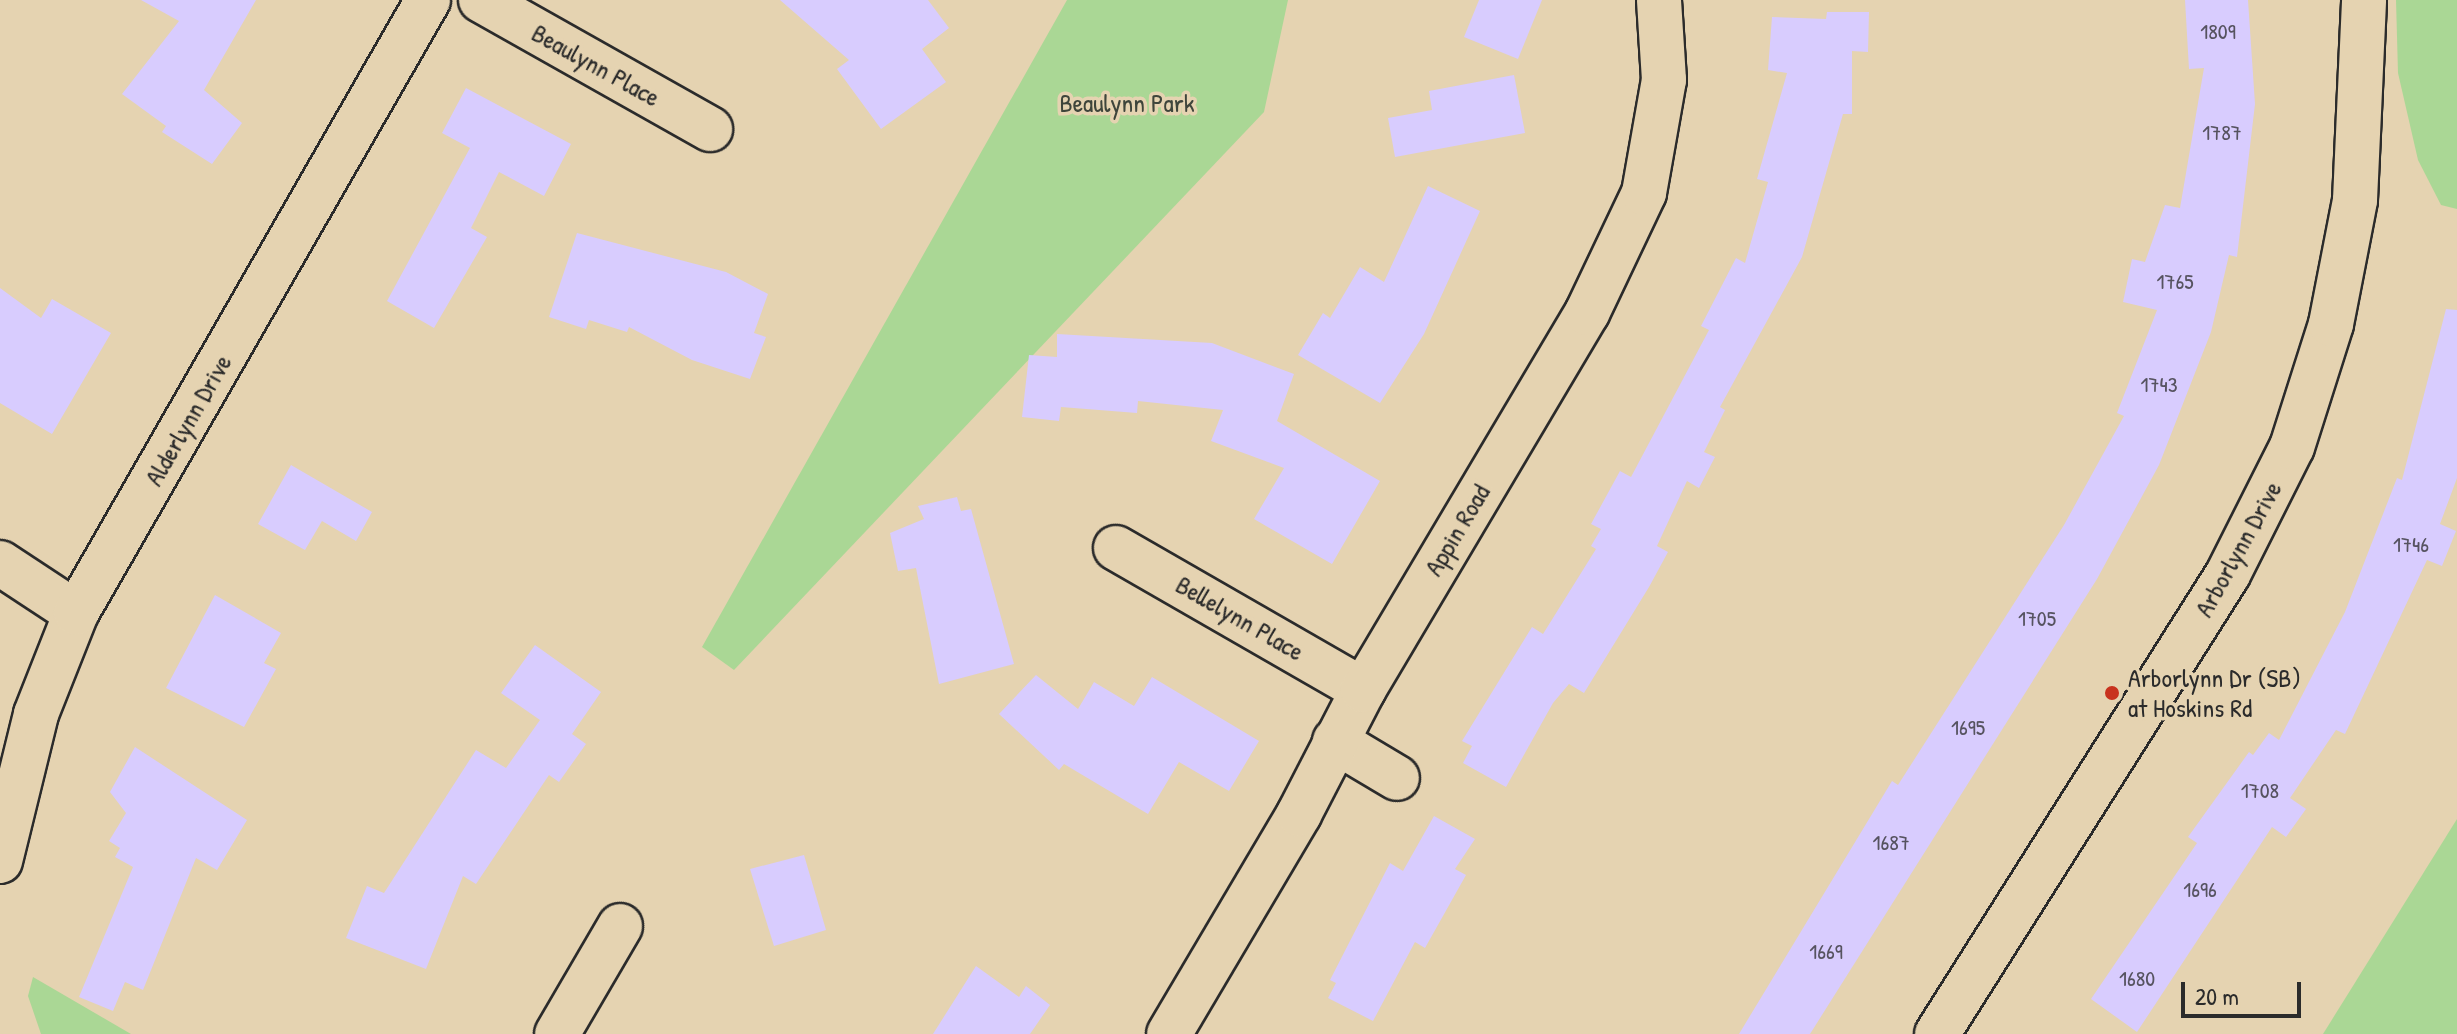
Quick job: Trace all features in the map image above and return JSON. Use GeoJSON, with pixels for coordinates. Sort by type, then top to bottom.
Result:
{"type":"FeatureCollection","features":[{"type":"Feature","properties":{"kind":"street","name":"Alderlynn Drive"},"geometry":{"type":"LineString","coordinates":[[0,861],[36,714],[76,613],[428,0]]}},
{"type":"Feature","properties":{"kind":"street","name":"Beaulynn Place"},"geometry":{"type":"LineString","coordinates":[[481,0],[710,129]]}},
{"type":"Feature","properties":{"kind":"street","name":"Appin Road"},"geometry":{"type":"LineString","coordinates":[[1169,1034],[1363,690],[1587,313],[1644,193],[1664,80],[1659,0]]}},
{"type":"Feature","properties":{"kind":"street","name":"Arborlynn Drive"},"geometry":{"type":"LineString","coordinates":[[1937,1034],[2228,574],[2292,447],[2331,324],[2355,200],[2364,0]]}},
{"type":"Feature","properties":{"kind":"street","name":"Bellelynn Place"},"geometry":{"type":"LineString","coordinates":[[1116,548],[1363,690]]}},
{"type":"Feature","properties":{"kind":"street"},"geometry":{"type":"LineString","coordinates":[[0,563],[76,613]]}},
{"type":"Feature","properties":{"kind":"street"},"geometry":{"type":"LineString","coordinates":[[1335,741],[1397,778]]}},
{"type":"Feature","properties":{"kind":"street"},"geometry":{"type":"LineString","coordinates":[[557,1034],[620,926]]}},
{"type":"Feature","properties":{"kind":"green space","name":"Beaulynn Park"},"geometry":{"type":"Polygon","coordinates":[[[1067,0],[1288,0],[1264,112],[734,670],[702,647],[1067,0]]]}},
{"type":"Feature","properties":{"kind":"green space"},"geometry":{"type":"Polygon","coordinates":[[[2396,0],[2457,0],[2457,209],[2441,205],[2418,160],[2398,73],[2396,0]]]}},
{"type":"Feature","properties":{"kind":"green space"},"geometry":{"type":"Polygon","coordinates":[[[2457,819],[2457,1034],[2323,1034],[2457,819]]]}},
{"type":"Feature","properties":{"kind":"green space"},"geometry":{"type":"Polygon","coordinates":[[[33,977],[131,1034],[41,1034],[28,996],[33,977]]]}},
{"type":"Feature","properties":{"kind":"building"},"geometry":{"type":"Polygon","coordinates":[[[141,0],[256,0],[204,90],[242,123],[212,164],[162,132],[166,126],[122,94],[179,21],[141,0]]]}},
{"type":"Feature","properties":{"kind":"building"},"geometry":{"type":"Polygon","coordinates":[[[780,0],[928,0],[949,28],[922,49],[946,82],[881,129],[837,69],[849,60],[780,0]]]}},
{"type":"Feature","properties":{"kind":"building"},"geometry":{"type":"Polygon","coordinates":[[[1479,0],[1542,0],[1518,59],[1464,37],[1479,0]]]}},
{"type":"Feature","properties":{"kind":"building"},"geometry":{"type":"Polygon","coordinates":[[[2185,0],[2248,0],[2255,104],[2237,257],[2229,255],[2211,332],[2159,465],[2097,579],[1810,1034],[1739,1034],[1892,781],[1898,785],[2064,525],[2124,416],[2117,413],[2157,310],[2123,302],[2132,259],[2145,262],[2165,205],[2180,208],[2204,68],[2189,69],[2185,0]]]}},
{"type":"Feature","properties":{"kind":"building"},"geometry":{"type":"Polygon","coordinates":[[[1827,12],[1869,12],[1868,52],[1852,51],[1852,114],[1843,114],[1802,257],[1720,407],[1725,410],[1704,452],[1715,457],[1699,488],[1687,481],[1657,546],[1668,552],[1649,587],[1584,693],[1569,684],[1553,703],[1506,787],[1463,763],[1472,746],[1462,741],[1532,627],[1543,634],[1596,549],[1591,546],[1601,529],[1591,524],[1620,471],[1631,477],[1709,330],[1701,326],[1736,258],[1745,263],[1768,182],[1757,179],[1787,73],[1768,70],[1772,17],[1826,19],[1827,12]]]}},
{"type":"Feature","properties":{"kind":"building"},"geometry":{"type":"Polygon","coordinates":[[[1514,75],[1525,133],[1395,157],[1388,118],[1432,110],[1429,91],[1514,75]]]}},
{"type":"Feature","properties":{"kind":"building"},"geometry":{"type":"Polygon","coordinates":[[[466,88],[571,144],[544,196],[499,172],[471,228],[487,237],[434,328],[387,301],[470,148],[442,133],[466,88]]]}},
{"type":"Feature","properties":{"kind":"building"},"geometry":{"type":"Polygon","coordinates":[[[1428,186],[1480,211],[1424,334],[1380,403],[1298,355],[1323,313],[1330,318],[1360,267],[1384,282],[1428,186]]]}},
{"type":"Feature","properties":{"kind":"building"},"geometry":{"type":"Polygon","coordinates":[[[577,233],[726,272],[768,294],[754,333],[766,337],[750,379],[692,360],[629,327],[627,332],[589,320],[586,329],[549,317],[577,233]]]}},
{"type":"Feature","properties":{"kind":"building"},"geometry":{"type":"Polygon","coordinates":[[[0,288],[41,318],[52,299],[111,333],[52,434],[0,403],[0,288]]]}},
{"type":"Feature","properties":{"kind":"building"},"geometry":{"type":"Polygon","coordinates":[[[2446,309],[2457,310],[2457,478],[2440,524],[2456,531],[2442,566],[2427,560],[2345,734],[2336,730],[2290,798],[2306,809],[2286,837],[2272,827],[2137,1032],[2091,999],[2197,843],[2188,837],[2249,752],[2253,755],[2269,733],[2279,740],[2345,612],[2397,478],[2402,480],[2446,309]]]}},
{"type":"Feature","properties":{"kind":"building"},"geometry":{"type":"Polygon","coordinates":[[[1057,334],[1212,343],[1294,374],[1277,421],[1380,481],[1332,564],[1254,519],[1284,468],[1211,441],[1223,410],[1138,401],[1137,413],[1061,407],[1059,421],[1022,417],[1029,355],[1057,357],[1057,334]]]}},
{"type":"Feature","properties":{"kind":"building"},"geometry":{"type":"Polygon","coordinates":[[[291,465],[372,512],[356,541],[322,521],[305,550],[258,524],[291,465]]]}},
{"type":"Feature","properties":{"kind":"building"},"geometry":{"type":"Polygon","coordinates":[[[957,497],[961,511],[971,509],[1014,664],[939,684],[916,568],[898,571],[890,533],[924,519],[918,506],[957,497]]]}},
{"type":"Feature","properties":{"kind":"building"},"geometry":{"type":"Polygon","coordinates":[[[215,595],[281,633],[264,663],[276,669],[244,727],[166,688],[215,595]]]}},
{"type":"Feature","properties":{"kind":"building"},"geometry":{"type":"Polygon","coordinates":[[[535,645],[601,692],[572,734],[586,744],[559,782],[549,775],[476,884],[463,876],[426,969],[346,938],[367,886],[384,893],[476,750],[506,768],[540,720],[501,693],[535,645]]]}},
{"type":"Feature","properties":{"kind":"building"},"geometry":{"type":"Polygon","coordinates":[[[1036,675],[1078,709],[1094,682],[1134,706],[1152,677],[1259,741],[1229,791],[1179,762],[1148,814],[1064,764],[1059,770],[999,714],[1036,675]]]}},
{"type":"Feature","properties":{"kind":"building"},"geometry":{"type":"Polygon","coordinates":[[[135,747],[247,820],[217,870],[196,858],[143,990],[125,982],[113,1011],[79,997],[133,867],[115,857],[120,848],[109,841],[126,813],[110,792],[135,747]]]}},
{"type":"Feature","properties":{"kind":"building"},"geometry":{"type":"Polygon","coordinates":[[[1434,816],[1475,839],[1455,869],[1466,875],[1425,948],[1415,942],[1373,1021],[1328,998],[1336,983],[1330,980],[1390,863],[1403,871],[1434,816]]]}},
{"type":"Feature","properties":{"kind":"building"},"geometry":{"type":"Polygon","coordinates":[[[804,855],[826,930],[774,946],[750,869],[804,855]]]}},
{"type":"Feature","properties":{"kind":"building"},"geometry":{"type":"Polygon","coordinates":[[[976,966],[1019,997],[1026,986],[1050,1005],[1030,1034],[933,1034],[976,966]]]}},
{"type":"Feature","properties":{"kind":"place","name":"Arborlynn Dr (SB) at Hoskins Rd"},"geometry":{"type":"Point","coordinates":[2112,693]}}]}
